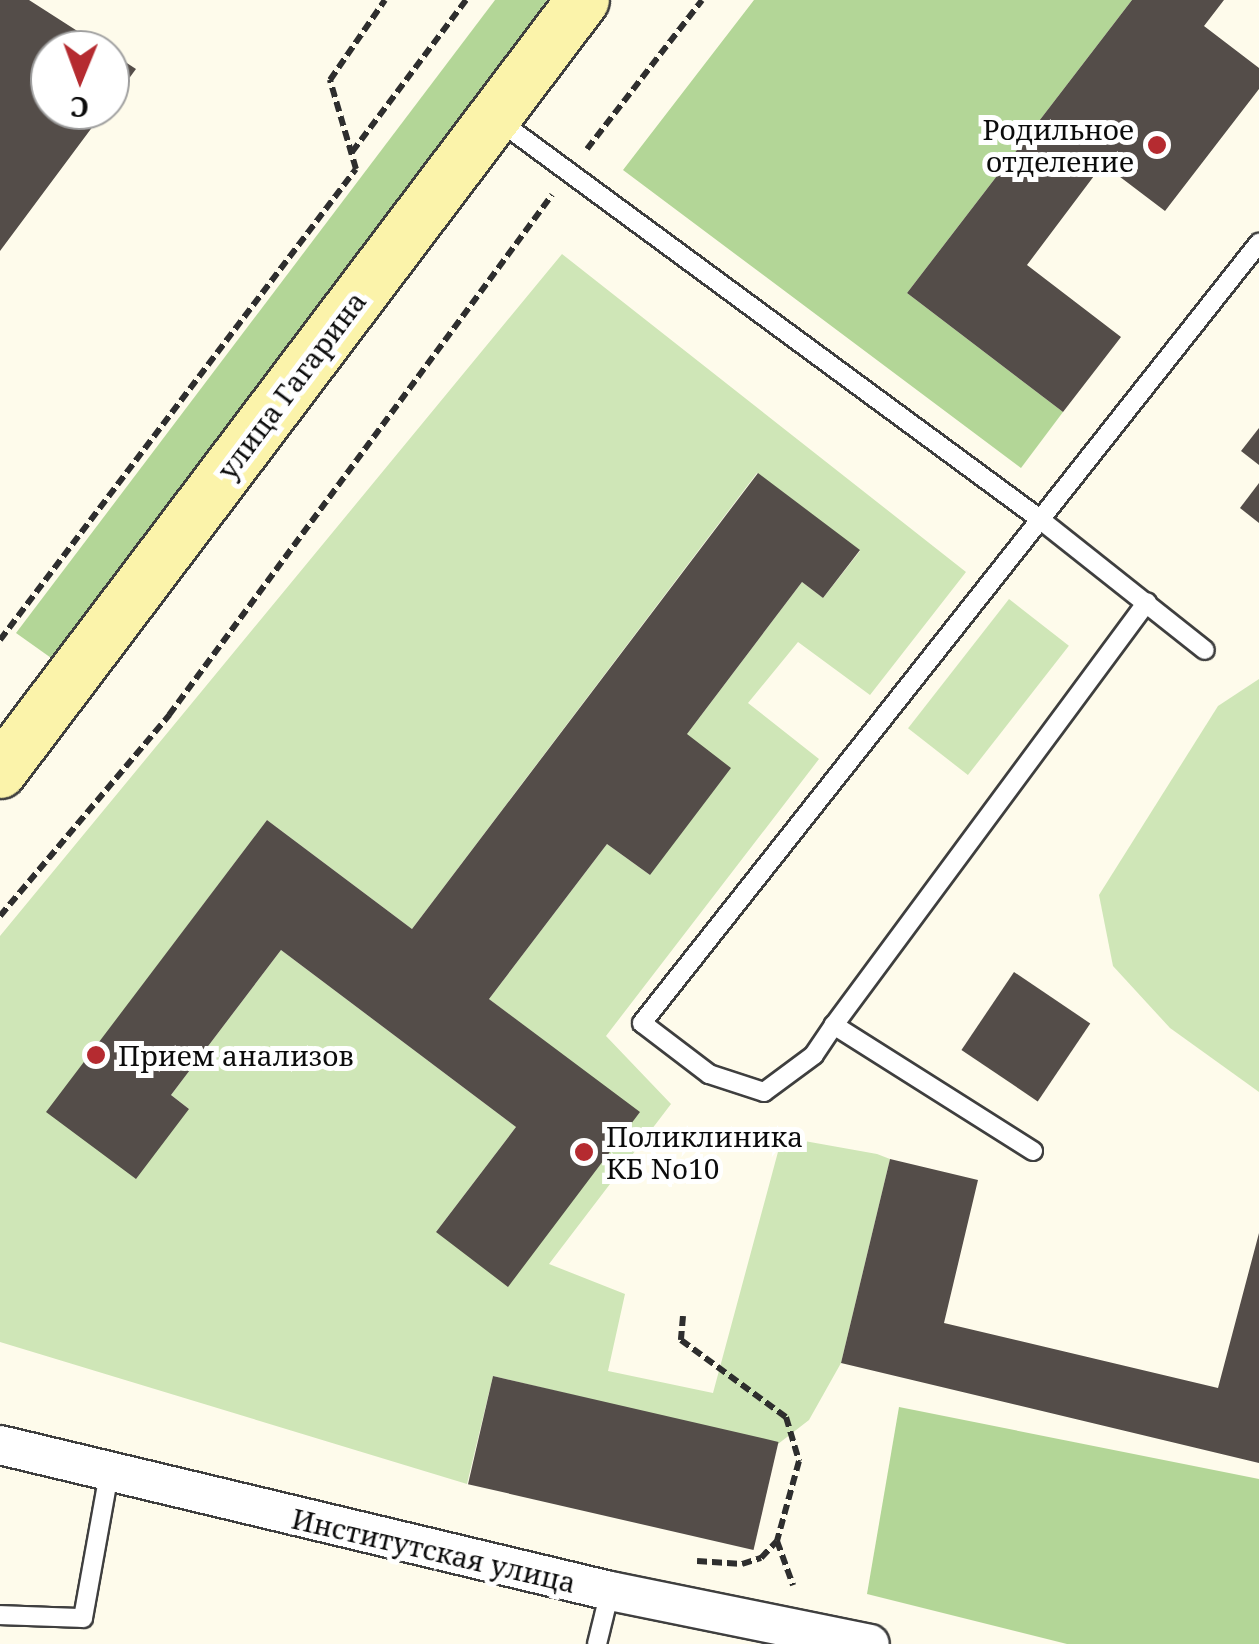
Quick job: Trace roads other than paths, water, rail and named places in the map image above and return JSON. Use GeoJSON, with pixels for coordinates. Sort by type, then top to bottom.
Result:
{"type":"FeatureCollection","features":[{"type":"Feature","properties":{"kind":"main road","name":"улица Гагарина"},"geometry":{"type":"LineString","coordinates":[[0,772],[583,0]]}},
{"type":"Feature","properties":{"kind":"street","name":"Институтская улица"},"geometry":{"type":"LineString","coordinates":[[0,1445],[108,1474],[610,1590],[870,1644]]}},
{"type":"Feature","properties":{"kind":"lane"},"geometry":{"type":"LineString","coordinates":[[494,117],[572,169],[1036,516],[1204,650]]}},
{"type":"Feature","properties":{"kind":"lane"},"geometry":{"type":"LineString","coordinates":[[1147,602],[814,1056],[764,1092],[710,1074],[642,1023],[1036,516],[1259,242]]}},
{"type":"Feature","properties":{"kind":"lane"},"geometry":{"type":"LineString","coordinates":[[834,1025],[1033,1151]]}},
{"type":"Feature","properties":{"kind":"lane"},"geometry":{"type":"LineString","coordinates":[[0,1615],[83,1618],[108,1474]]}},
{"type":"Feature","properties":{"kind":"lane"},"geometry":{"type":"LineString","coordinates":[[598,1644],[610,1590]]}},
{"type":"Feature","properties":{"kind":"place","name":"Родильное отделение"},"geometry":{"type":"Point","coordinates":[1157,145]}},
{"type":"Feature","properties":{"kind":"place","name":"Прием анализов"},"geometry":{"type":"Point","coordinates":[96,1055]}},
{"type":"Feature","properties":{"kind":"place","name":"Поликлиника КБ No10"},"geometry":{"type":"Point","coordinates":[584,1152]}}]}
